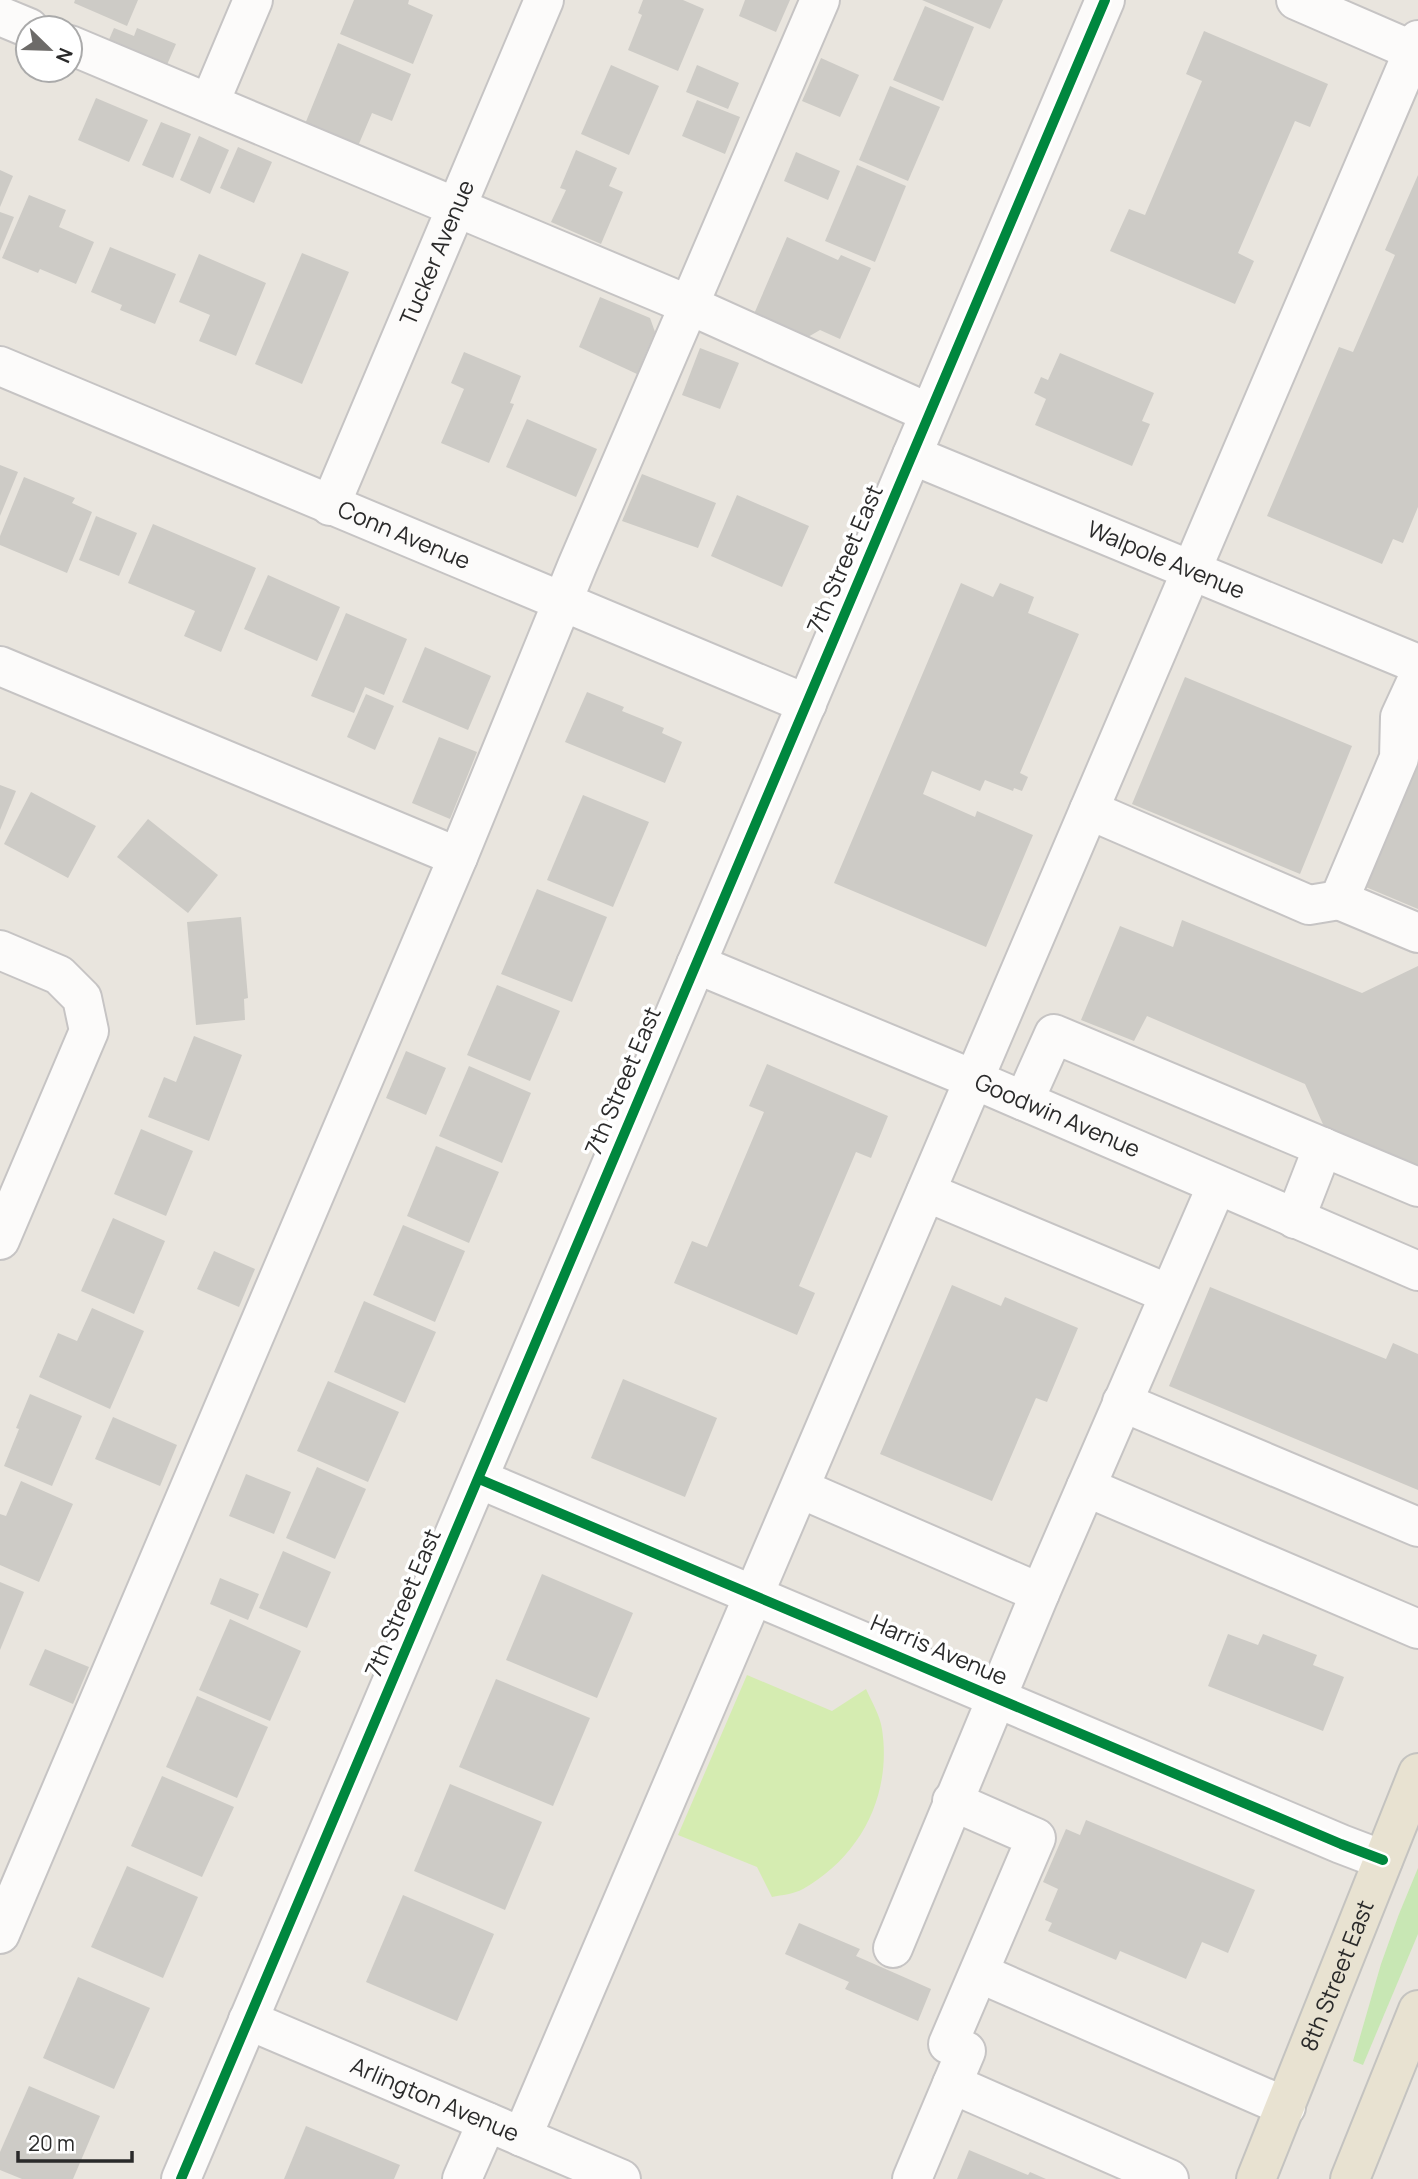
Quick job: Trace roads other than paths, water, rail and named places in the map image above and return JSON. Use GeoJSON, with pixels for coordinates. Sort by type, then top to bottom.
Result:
{"type":"FeatureCollection","features":[{"type":"Feature","properties":{"kind":"main road","name":"8th Street East"},"geometry":{"type":"LineString","coordinates":[[1256,2179],[1418,1773]]}},
{"type":"Feature","properties":{"kind":"main road"},"geometry":{"type":"LineString","coordinates":[[1350,2179],[1418,2010]]}},
{"type":"Feature","properties":{"kind":"street"},"geometry":{"type":"LineString","coordinates":[[210,102],[253,0]]}},
{"type":"Feature","properties":{"kind":"street","name":"Tucker Avenue"},"geometry":{"type":"LineString","coordinates":[[330,506],[544,0]]}},
{"type":"Feature","properties":{"kind":"street"},"geometry":{"type":"LineString","coordinates":[[0,1934],[458,857],[562,602],[820,0]]}},
{"type":"Feature","properties":{"kind":"street","name":"7th Street East"},"geometry":{"type":"LineString","coordinates":[[181,2179],[1105,0]]}},
{"type":"Feature","properties":{"kind":"street"},"geometry":{"type":"LineString","coordinates":[[523,2137],[1417,48],[1296,0]]}},
{"type":"Feature","properties":{"kind":"street"},"geometry":{"type":"LineString","coordinates":[[84,51],[690,305],[929,413]]}},
{"type":"Feature","properties":{"kind":"street","name":"Conn Avenue"},"geometry":{"type":"LineString","coordinates":[[0,366],[807,704]]}},
{"type":"Feature","properties":{"kind":"street","name":"Walpole Avenue"},"geometry":{"type":"LineString","coordinates":[[912,455],[1418,664]]}},
{"type":"Feature","properties":{"kind":"street"},"geometry":{"type":"LineString","coordinates":[[0,666],[458,857]]}},
{"type":"Feature","properties":{"kind":"street"},"geometry":{"type":"LineString","coordinates":[[1339,900],[1399,758],[1400,717],[1418,678]]}},
{"type":"Feature","properties":{"kind":"street"},"geometry":{"type":"LineString","coordinates":[[1089,810],[1309,905],[1339,900],[1418,933]]}},
{"type":"Feature","properties":{"kind":"street"},"geometry":{"type":"LineString","coordinates":[[0,950],[59,975],[82,998],[89,1031],[0,1240]]}},
{"type":"Feature","properties":{"kind":"street","name":"Goodwin Avenue"},"geometry":{"type":"LineString","coordinates":[[696,964],[975,1080],[1418,1271]]}},
{"type":"Feature","properties":{"kind":"street"},"geometry":{"type":"LineString","coordinates":[[1002,1013],[1418,1187]]}},
{"type":"Feature","properties":{"kind":"street"},"geometry":{"type":"LineString","coordinates":[[1024,1101],[1054,1034]]}},
{"type":"Feature","properties":{"kind":"street"},"geometry":{"type":"LineString","coordinates":[[1294,1219],[1324,1147]]}},
{"type":"Feature","properties":{"kind":"street"},"geometry":{"type":"LineString","coordinates":[[893,1948],[1040,1592],[1217,1185]]}},
{"type":"Feature","properties":{"kind":"street"},"geometry":{"type":"LineString","coordinates":[[926,1192],[1169,1294]]}},
{"type":"Feature","properties":{"kind":"street"},"geometry":{"type":"LineString","coordinates":[[1122,1402],[1418,1527]]}},
{"type":"Feature","properties":{"kind":"street","name":"Harris Avenue"},"geometry":{"type":"LineString","coordinates":[[479,1479],[1382,1860]]}},
{"type":"Feature","properties":{"kind":"street"},"geometry":{"type":"LineString","coordinates":[[1086,1487],[1418,1629]]}},
{"type":"Feature","properties":{"kind":"street"},"geometry":{"type":"LineString","coordinates":[[801,1489],[1040,1592]]}},
{"type":"Feature","properties":{"kind":"street"},"geometry":{"type":"LineString","coordinates":[[912,2179],[966,2051],[948,2044],[1036,1838],[953,1801]]}},
{"type":"Feature","properties":{"kind":"street"},"geometry":{"type":"LineString","coordinates":[[979,1973],[1286,2107]]}},
{"type":"Feature","properties":{"kind":"street","name":"Arlington Avenue"},"geometry":{"type":"LineString","coordinates":[[248,2020],[621,2179]]}},
{"type":"Feature","properties":{"kind":"street"},"geometry":{"type":"LineString","coordinates":[[952,2084],[1150,2176]]}},
{"type":"Feature","properties":{"kind":"street"},"geometry":{"type":"LineString","coordinates":[[462,2179],[487,2122]]}}]}
